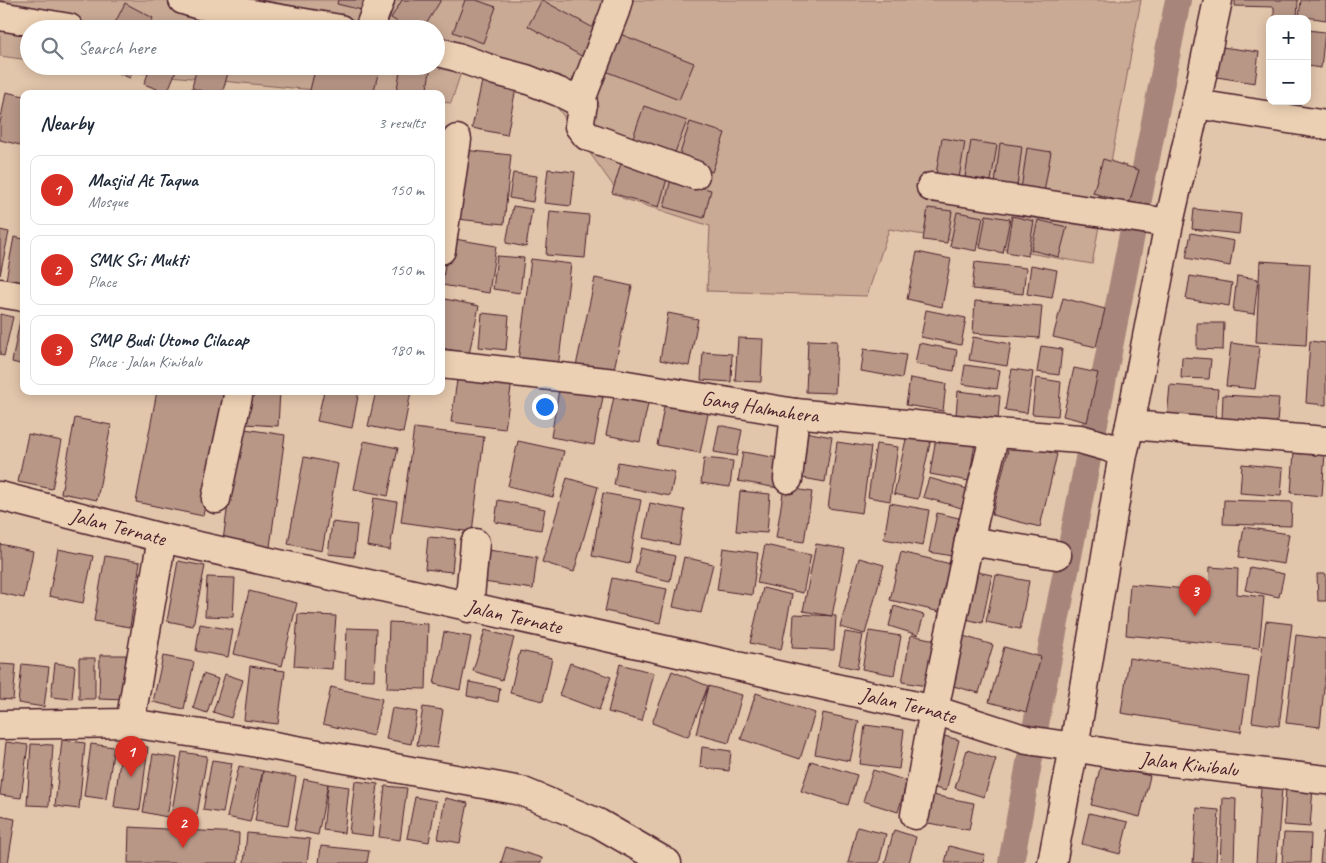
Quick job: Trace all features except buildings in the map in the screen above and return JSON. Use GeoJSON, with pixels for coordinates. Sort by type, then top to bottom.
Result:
{"type":"FeatureCollection","features":[{"type":"Feature","properties":{"kind":"street"},"geometry":{"type":"LineString","coordinates":[[185,0],[289,20]]}},
{"type":"Feature","properties":{"kind":"street"},"geometry":{"type":"LineString","coordinates":[[372,20],[380,0]]}},
{"type":"Feature","properties":{"kind":"street"},"geometry":{"type":"LineString","coordinates":[[618,0],[582,97],[580,126],[587,136],[695,174]]}},
{"type":"Feature","properties":{"kind":"street"},"geometry":{"type":"LineString","coordinates":[[1052,863],[1064,745],[1116,450],[1130,424],[1162,222],[1196,104],[1218,0]]}},
{"type":"Feature","properties":{"kind":"street"},"geometry":{"type":"LineString","coordinates":[[0,16],[23,20]]}},
{"type":"Feature","properties":{"kind":"street"},"geometry":{"type":"LineString","coordinates":[[445,54],[526,79],[583,104]]}},
{"type":"Feature","properties":{"kind":"street"},"geometry":{"type":"LineString","coordinates":[[1196,104],[1326,125]]}},
{"type":"Feature","properties":{"kind":"street"},"geometry":{"type":"LineString","coordinates":[[445,222],[457,139]]}},
{"type":"Feature","properties":{"kind":"street"},"geometry":{"type":"LineString","coordinates":[[931,187],[1162,222]]}},
{"type":"Feature","properties":{"kind":"street"},"geometry":{"type":"LineString","coordinates":[[0,293],[20,297]]}},
{"type":"Feature","properties":{"kind":"street","name":"Gang Halmahera"},"geometry":{"type":"LineString","coordinates":[[445,364],[615,383],[795,413],[994,433],[1080,439],[1116,450]]}},
{"type":"Feature","properties":{"kind":"street"},"geometry":{"type":"LineString","coordinates":[[216,499],[238,395]]}},
{"type":"Feature","properties":{"kind":"street"},"geometry":{"type":"LineString","coordinates":[[788,479],[795,413]]}},
{"type":"Feature","properties":{"kind":"street"},"geometry":{"type":"LineString","coordinates":[[1130,424],[1326,441]]}},
{"type":"Feature","properties":{"kind":"street"},"geometry":{"type":"LineString","coordinates":[[915,815],[968,541],[994,433]]}},
{"type":"Feature","properties":{"kind":"street","name":"Jalan Ternate"},"geometry":{"type":"LineString","coordinates":[[0,496],[162,538],[469,608],[934,710],[1027,740],[1064,745]]}},
{"type":"Feature","properties":{"kind":"street"},"geometry":{"type":"LineString","coordinates":[[130,723],[162,538]]}},
{"type":"Feature","properties":{"kind":"street"},"geometry":{"type":"LineString","coordinates":[[968,541],[1057,556]]}},
{"type":"Feature","properties":{"kind":"street"},"geometry":{"type":"LineString","coordinates":[[469,608],[475,543]]}},
{"type":"Feature","properties":{"kind":"street"},"geometry":{"type":"LineString","coordinates":[[0,725],[130,723],[521,791],[598,823],[667,863]]}},
{"type":"Feature","properties":{"kind":"street","name":"Jalan Kinibalu"},"geometry":{"type":"LineString","coordinates":[[1064,745],[1130,757],[1326,780]]}},
{"type":"Feature","properties":{"kind":"shaded area"},"geometry":{"type":"Polygon","coordinates":[[[0,0],[1141,0],[1092,264],[889,229],[867,296],[707,291],[710,226],[622,198],[527,65],[466,57],[451,103],[445,102],[445,90],[313,90],[161,75],[445,75],[445,20],[20,20],[20,59],[0,56],[0,0]]]}},
{"type":"Feature","properties":{"kind":"waterway"},"geometry":{"type":"LineString","coordinates":[[1011,863],[1037,719],[1178,0]]}},
{"type":"Feature","properties":{"kind":"place","name":"SMP Budi Utomo Cilacap"},"geometry":{"type":"Point","coordinates":[1195,616]}},
{"type":"Feature","properties":{"kind":"place","name":"Masjid At Taqwa"},"geometry":{"type":"Point","coordinates":[131,777]}},
{"type":"Feature","properties":{"kind":"place","name":"SMK Sri Mukti"},"geometry":{"type":"Point","coordinates":[183,848]}}]}
